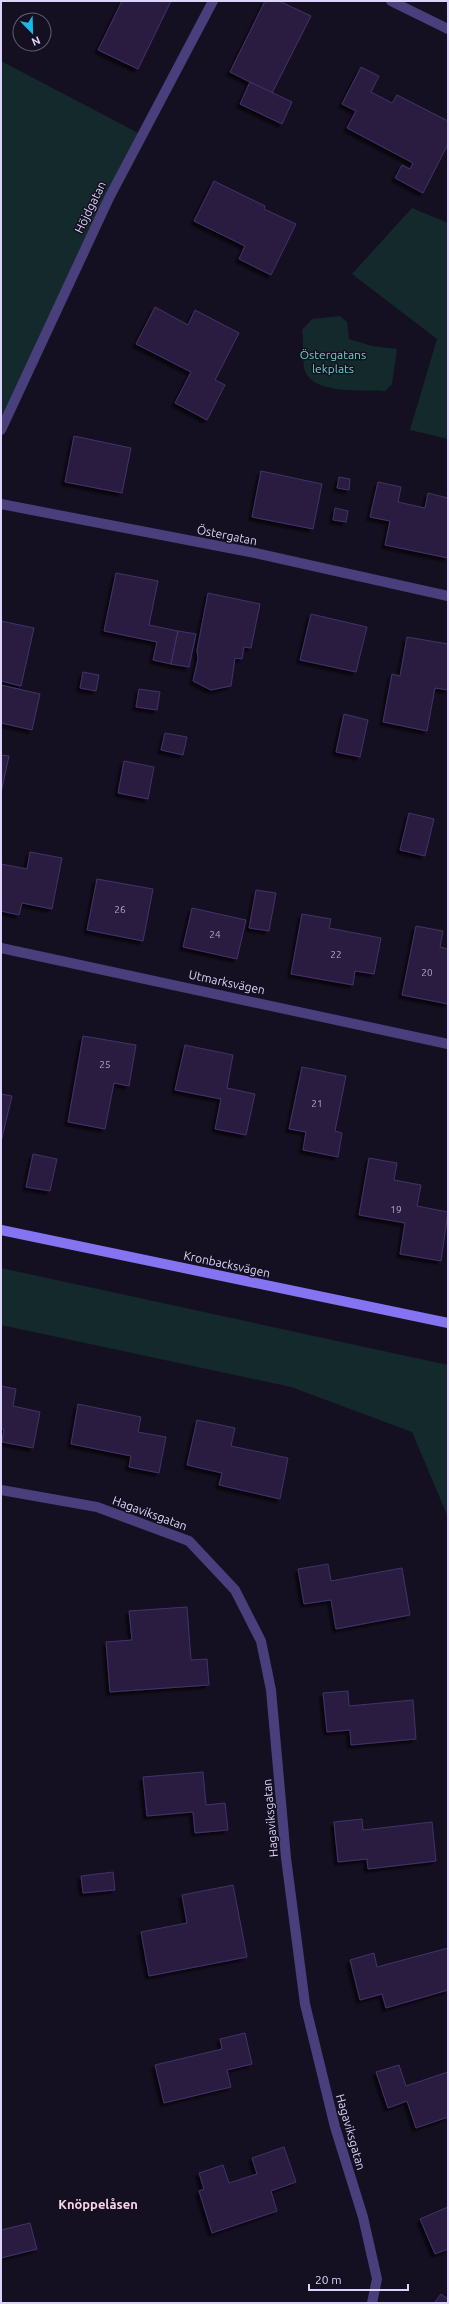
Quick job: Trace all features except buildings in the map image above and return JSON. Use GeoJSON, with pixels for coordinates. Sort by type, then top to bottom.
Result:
{"type":"FeatureCollection","features":[{"type":"Feature","properties":{"kind":"street","name":"Höjdgatan"},"geometry":{"type":"LineString","coordinates":[[1,430],[109,198],[213,1]]}},
{"type":"Feature","properties":{"kind":"street"},"geometry":{"type":"LineString","coordinates":[[391,1],[448,29]]}},
{"type":"Feature","properties":{"kind":"street","name":"Östergatan"},"geometry":{"type":"LineString","coordinates":[[1,504],[255,553],[448,596]]}},
{"type":"Feature","properties":{"kind":"street","name":"Utmarksvägen"},"geometry":{"type":"LineString","coordinates":[[1,948],[448,1044]]}},
{"type":"Feature","properties":{"kind":"street","name":"Kronbacksvägen"},"geometry":{"type":"LineString","coordinates":[[1,1230],[448,1323]]}},
{"type":"Feature","properties":{"kind":"street","name":"Hagaviksgatan"},"geometry":{"type":"LineString","coordinates":[[1,1490],[97,1507],[189,1541],[235,1590],[261,1641],[271,1690],[286,1858],[305,2004],[335,2127],[363,2217],[377,2279],[372,2303]]}},
{"type":"Feature","properties":{"kind":"green space"},"geometry":{"type":"Polygon","coordinates":[[[1,61],[144,136],[1,435],[1,61]]]}},
{"type":"Feature","properties":{"kind":"green space"},"geometry":{"type":"Polygon","coordinates":[[[412,208],[448,223],[448,439],[410,430],[437,339],[352,274],[412,208]]]}},
{"type":"Feature","properties":{"kind":"green space","name":"Östergatans lekplats"},"geometry":{"type":"Polygon","coordinates":[[[340,316],[347,322],[349,339],[372,346],[397,349],[392,384],[385,391],[351,390],[326,387],[315,382],[308,376],[303,362],[302,330],[312,319],[340,316]]]}},
{"type":"Feature","properties":{"kind":"green space"},"geometry":{"type":"Polygon","coordinates":[[[1,1268],[448,1365],[448,1517],[412,1432],[291,1387],[1,1325],[1,1268]]]}},
{"type":"Feature","properties":{"kind":"district","name":"Knöppelåsen"},"geometry":{"type":"Point","coordinates":[98,2204]}}]}
